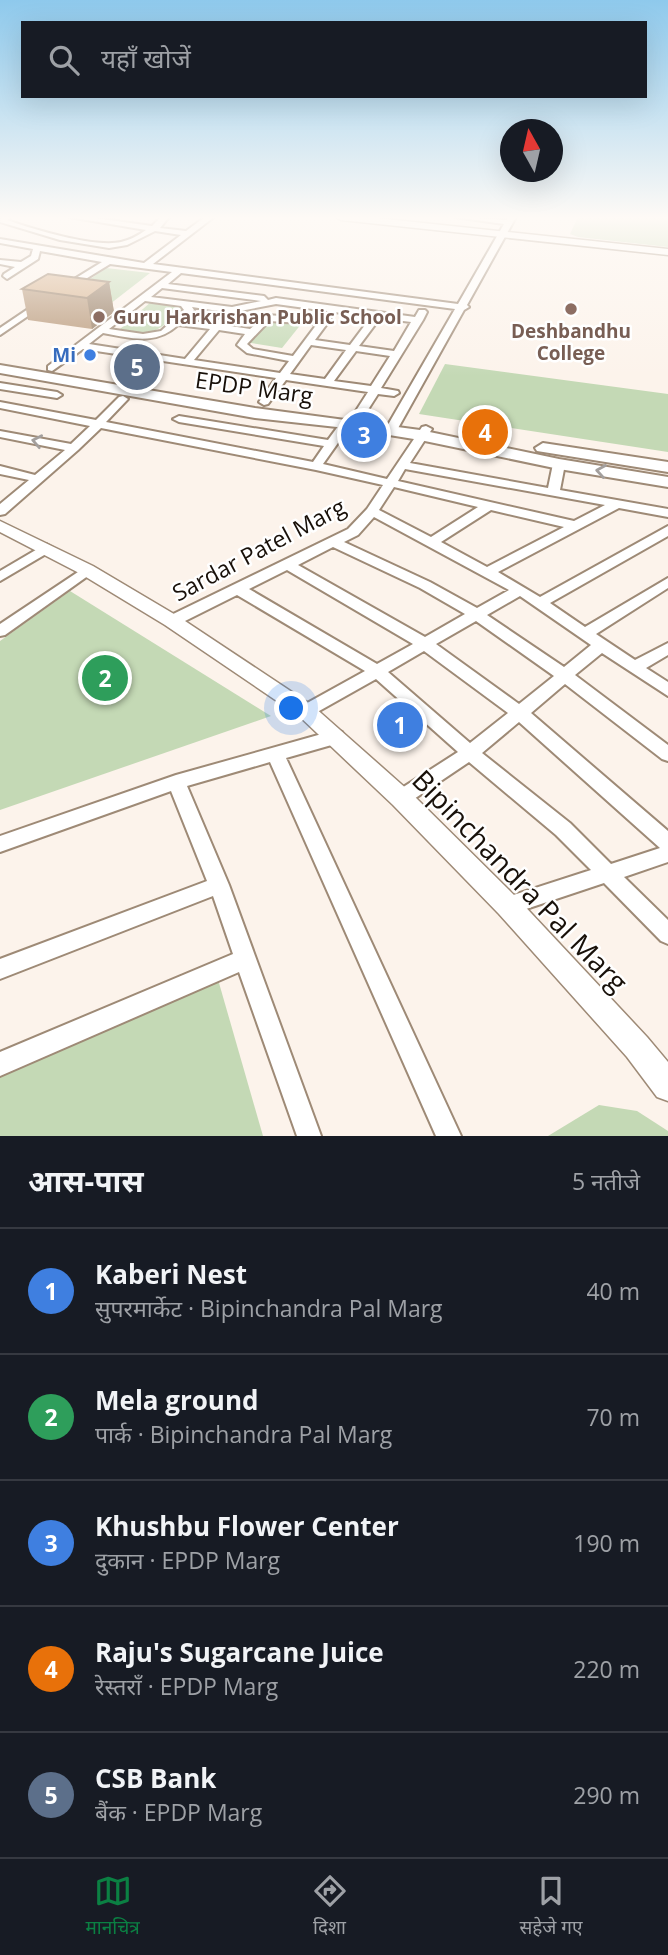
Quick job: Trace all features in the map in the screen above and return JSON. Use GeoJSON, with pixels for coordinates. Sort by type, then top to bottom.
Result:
{"type":"FeatureCollection","features":[{"type":"Feature","properties":{"kind":"main road","name":"EPDP Marg"},"geometry":{"type":"LineString","coordinates":[[0,359],[264,402],[423,432],[668,467]]}},
{"type":"Feature","properties":{"kind":"main road","name":"EPDP Marg"},"geometry":{"type":"LineString","coordinates":[[0,369],[193,403],[352,420]]}},
{"type":"Feature","properties":{"kind":"main road","name":"EPDP Marg"},"geometry":{"type":"LineString","coordinates":[[423,432],[559,464],[668,482]]}},
{"type":"Feature","properties":{"kind":"street"},"geometry":{"type":"LineString","coordinates":[[59,292],[94,270]]}},
{"type":"Feature","properties":{"kind":"street"},"geometry":{"type":"LineString","coordinates":[[180,270],[464,307]]}},
{"type":"Feature","properties":{"kind":"street"},"geometry":{"type":"LineString","coordinates":[[52,368],[180,270]]}},
{"type":"Feature","properties":{"kind":"street"},"geometry":{"type":"LineString","coordinates":[[393,427],[484,270]]}},
{"type":"Feature","properties":{"kind":"street"},"geometry":{"type":"LineString","coordinates":[[159,285],[418,320]]}},
{"type":"Feature","properties":{"kind":"street"},"geometry":{"type":"LineString","coordinates":[[264,402],[347,291]]}},
{"type":"Feature","properties":{"kind":"street"},"geometry":{"type":"LineString","coordinates":[[139,299],[232,310],[276,301]]}},
{"type":"Feature","properties":{"kind":"street"},"geometry":{"type":"LineString","coordinates":[[0,332],[48,300]]}},
{"type":"Feature","properties":{"kind":"street"},"geometry":{"type":"LineString","coordinates":[[316,466],[375,389],[429,302]]}},
{"type":"Feature","properties":{"kind":"street"},"geometry":{"type":"LineString","coordinates":[[100,330],[143,337],[164,334],[189,310],[184,304]]}},
{"type":"Feature","properties":{"kind":"street"},"geometry":{"type":"LineString","coordinates":[[187,362],[232,310]]}},
{"type":"Feature","properties":{"kind":"street"},"geometry":{"type":"LineString","coordinates":[[328,382],[378,314]]}},
{"type":"Feature","properties":{"kind":"street"},"geometry":{"type":"LineString","coordinates":[[296,359],[245,349],[243,341],[262,320],[273,317],[324,322]]}},
{"type":"Feature","properties":{"kind":"street"},"geometry":{"type":"LineString","coordinates":[[0,319],[15,321]]}},
{"type":"Feature","properties":{"kind":"street"},"geometry":{"type":"LineString","coordinates":[[177,322],[251,332]]}},
{"type":"Feature","properties":{"kind":"street"},"geometry":{"type":"LineString","coordinates":[[309,342],[397,354]]}},
{"type":"Feature","properties":{"kind":"street"},"geometry":{"type":"LineString","coordinates":[[80,346],[394,393]]}},
{"type":"Feature","properties":{"kind":"street"},"geometry":{"type":"LineString","coordinates":[[40,412],[72,382]]}},
{"type":"Feature","properties":{"kind":"street"},"geometry":{"type":"LineString","coordinates":[[0,386],[57,395]]}},
{"type":"Feature","properties":{"kind":"street"},"geometry":{"type":"LineString","coordinates":[[0,511],[74,448],[123,399]]}},
{"type":"Feature","properties":{"kind":"street"},"geometry":{"type":"LineString","coordinates":[[163,436],[193,403]]}},
{"type":"Feature","properties":{"kind":"street"},"geometry":{"type":"LineString","coordinates":[[0,405],[316,466],[574,525]]}},
{"type":"Feature","properties":{"kind":"street"},"geometry":{"type":"LineString","coordinates":[[179,419],[331,444]]}},
{"type":"Feature","properties":{"kind":"street","name":"Sardar Patel Marg"},"geometry":{"type":"LineString","coordinates":[[172,621],[353,532],[372,511],[423,432]]}},
{"type":"Feature","properties":{"kind":"street"},"geometry":{"type":"LineString","coordinates":[[0,434],[74,448]]}},
{"type":"Feature","properties":{"kind":"street"},"geometry":{"type":"LineString","coordinates":[[553,491],[559,464]]}},
{"type":"Feature","properties":{"kind":"street"},"geometry":{"type":"LineString","coordinates":[[401,465],[668,513]]}},
{"type":"Feature","properties":{"kind":"street"},"geometry":{"type":"LineString","coordinates":[[0,470],[39,479]]}},
{"type":"Feature","properties":{"kind":"street"},"geometry":{"type":"LineString","coordinates":[[486,573],[619,503]]}},
{"type":"Feature","properties":{"kind":"street"},"geometry":{"type":"LineString","coordinates":[[432,542],[488,506]]}},
{"type":"Feature","properties":{"kind":"street"},"geometry":{"type":"LineString","coordinates":[[372,511],[520,590],[668,690]]}},
{"type":"Feature","properties":{"kind":"street","name":"Bipinchandra Pal Marg"},"geometry":{"type":"LineString","coordinates":[[0,526],[87,570],[172,621],[306,710],[401,798],[508,906],[637,1047],[668,1086]]}},
{"type":"Feature","properties":{"kind":"street"},"geometry":{"type":"LineString","coordinates":[[540,603],[667,531]]}},
{"type":"Feature","properties":{"kind":"street"},"geometry":{"type":"LineString","coordinates":[[334,542],[423,584],[477,615],[566,676],[668,754]]}},
{"type":"Feature","properties":{"kind":"street"},"geometry":{"type":"LineString","coordinates":[[0,577],[46,548]]}},
{"type":"Feature","properties":{"kind":"street"},"geometry":{"type":"LineString","coordinates":[[288,565],[424,643],[520,713],[668,843]]}},
{"type":"Feature","properties":{"kind":"street"},"geometry":{"type":"LineString","coordinates":[[0,631],[87,570]]}},
{"type":"Feature","properties":{"kind":"street"},"geometry":{"type":"LineString","coordinates":[[586,633],[668,582]]}},
{"type":"Feature","properties":{"kind":"street"},"geometry":{"type":"LineString","coordinates":[[236,588],[376,670],[563,830],[668,934]]}},
{"type":"Feature","properties":{"kind":"street"},"geometry":{"type":"LineString","coordinates":[[306,710],[520,590]]}},
{"type":"Feature","properties":{"kind":"street"},"geometry":{"type":"LineString","coordinates":[[401,798],[470,753],[603,644]]}},
{"type":"Feature","properties":{"kind":"street"},"geometry":{"type":"LineString","coordinates":[[635,667],[668,648]]}},
{"type":"Feature","properties":{"kind":"street"},"geometry":{"type":"LineString","coordinates":[[0,844],[176,782],[336,737]]}},
{"type":"Feature","properties":{"kind":"street"},"geometry":{"type":"LineString","coordinates":[[275,754],[449,1136]]}},
{"type":"Feature","properties":{"kind":"street"},"geometry":{"type":"LineString","coordinates":[[176,782],[219,885],[309,1136]]}},
{"type":"Feature","properties":{"kind":"street"},"geometry":{"type":"LineString","coordinates":[[508,906],[668,854]]}},
{"type":"Feature","properties":{"kind":"street"},"geometry":{"type":"LineString","coordinates":[[0,969],[219,885]]}},
{"type":"Feature","properties":{"kind":"street"},"geometry":{"type":"LineString","coordinates":[[0,1064],[246,959]]}},
{"type":"Feature","properties":{"kind":"green space"},"geometry":{"type":"Polygon","coordinates":[[[103,270],[150,273],[110,304],[63,298],[103,270]]]}},
{"type":"Feature","properties":{"kind":"green space"},"geometry":{"type":"Polygon","coordinates":[[[152,301],[178,305],[182,310],[154,331],[119,330],[152,301]]]}},
{"type":"Feature","properties":{"kind":"green space"},"geometry":{"type":"Polygon","coordinates":[[[270,319],[302,323],[282,348],[245,342],[270,319]]]}},
{"type":"Feature","properties":{"kind":"green space"},"geometry":{"type":"Polygon","coordinates":[[[445,364],[668,394],[668,452],[419,414],[445,364]]]}},
{"type":"Feature","properties":{"kind":"green space"},"geometry":{"type":"Polygon","coordinates":[[[70,591],[271,716],[0,810],[0,641],[70,591]]]}},
{"type":"Feature","properties":{"kind":"green space"},"geometry":{"type":"Polygon","coordinates":[[[217,976],[263,1136],[0,1136],[0,1073],[217,976]]]}},
{"type":"Feature","properties":{"kind":"green space"},"geometry":{"type":"Polygon","coordinates":[[[599,1105],[637,1111],[668,1131],[668,1136],[548,1136],[599,1105]]]}},
{"type":"Feature","properties":{"kind":"building"},"geometry":{"type":"Polygon","coordinates":[[[48,274],[109,282],[87,298],[22,289],[48,274]]]}},
{"type":"Feature","properties":{"kind":"place","name":"Deshbandhu College"},"geometry":{"type":"Point","coordinates":[571,309]}},
{"type":"Feature","properties":{"kind":"place","name":"Guru Harkrishan Public School"},"geometry":{"type":"Point","coordinates":[99,317]}},
{"type":"Feature","properties":{"kind":"place","name":"Mi"},"geometry":{"type":"Point","coordinates":[90,355]}},
{"type":"Feature","properties":{"kind":"place","name":"CSB Bank"},"geometry":{"type":"Point","coordinates":[137,367]}},
{"type":"Feature","properties":{"kind":"place","name":"Raju's Sugarcane Juice"},"geometry":{"type":"Point","coordinates":[485,432]}},
{"type":"Feature","properties":{"kind":"place","name":"Khushbu Flower Center"},"geometry":{"type":"Point","coordinates":[364,435]}},
{"type":"Feature","properties":{"kind":"place","name":"Mela ground"},"geometry":{"type":"Point","coordinates":[105,678]}},
{"type":"Feature","properties":{"kind":"place","name":"Kaberi Nest"},"geometry":{"type":"Point","coordinates":[400,725]}}]}
